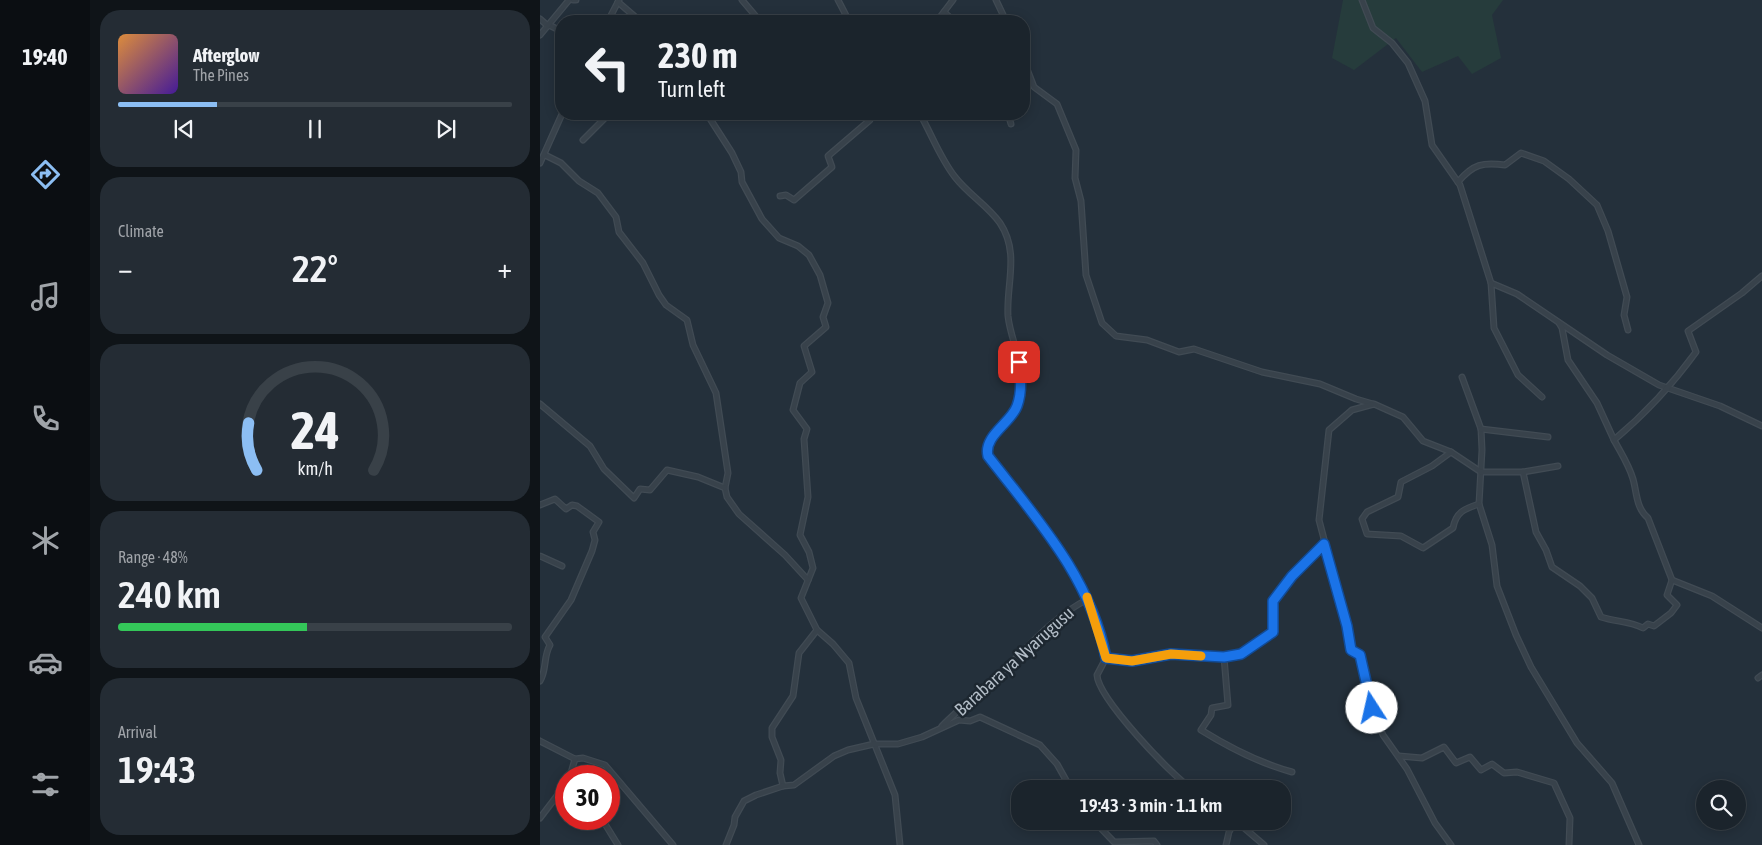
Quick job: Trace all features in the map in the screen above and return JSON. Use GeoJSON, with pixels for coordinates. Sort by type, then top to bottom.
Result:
{"type":"FeatureCollection","features":[{"type":"Feature","properties":{"kind":"street"},"geometry":{"type":"LineString","coordinates":[[556,15],[569,0]]}},
{"type":"Feature","properties":{"kind":"street"},"geometry":{"type":"LineString","coordinates":[[742,0],[755,15]]}},
{"type":"Feature","properties":{"kind":"street"},"geometry":{"type":"LineString","coordinates":[[838,0],[846,15]]}},
{"type":"Feature","properties":{"kind":"street"},"geometry":{"type":"LineString","coordinates":[[942,15],[953,0]]}},
{"type":"Feature","properties":{"kind":"street"},"geometry":{"type":"LineString","coordinates":[[996,0],[1004,15]]}},
{"type":"Feature","properties":{"kind":"street"},"geometry":{"type":"LineString","coordinates":[[1362,0],[1373,28],[1392,43],[1408,64],[1425,101],[1432,145],[1458,182],[1491,283],[1494,328],[1518,375],[1542,397]]}},
{"type":"Feature","properties":{"kind":"street"},"geometry":{"type":"LineString","coordinates":[[611,15],[618,1],[633,15]]}},
{"type":"Feature","properties":{"kind":"street"},"geometry":{"type":"LineString","coordinates":[[944,12],[947,15]]}},
{"type":"Feature","properties":{"kind":"street"},"geometry":{"type":"LineString","coordinates":[[540,35],[555,17]]}},
{"type":"Feature","properties":{"kind":"street"},"geometry":{"type":"LineString","coordinates":[[540,19],[555,28]]}},
{"type":"Feature","properties":{"kind":"street"},"geometry":{"type":"LineString","coordinates":[[1030,77],[1034,87],[1057,104],[1076,150],[1075,178],[1081,201],[1086,275],[1102,323],[1116,336],[1147,340],[1179,352],[1194,350],[1262,372],[1320,384],[1356,400],[1374,404],[1403,417],[1423,440],[1451,452],[1481,472],[1524,472],[1558,466]]}},
{"type":"Feature","properties":{"kind":"street"},"geometry":{"type":"LineString","coordinates":[[540,164],[559,120]]}},
{"type":"Feature","properties":{"kind":"street"},"geometry":{"type":"LineString","coordinates":[[583,140],[603,120]]}},
{"type":"Feature","properties":{"kind":"street"},"geometry":{"type":"LineString","coordinates":[[711,120],[732,153],[741,172],[742,182],[762,219],[779,238],[798,246],[808,255],[820,275],[828,303],[823,317],[826,328],[804,346],[812,372],[800,383],[793,410],[807,429],[804,439],[808,497],[800,535],[812,565],[802,598],[817,630],[833,644],[850,664],[856,698],[895,795],[900,845]]}},
{"type":"Feature","properties":{"kind":"street"},"geometry":{"type":"LineString","coordinates":[[780,196],[786,195],[794,200],[814,184],[832,167],[828,156],[870,120]]}},
{"type":"Feature","properties":{"kind":"street"},"geometry":{"type":"LineString","coordinates":[[923,120],[955,177],[1000,224],[1009,245],[1012,265],[1008,289],[1008,316],[1019,362],[1019,396],[1017,407],[988,444],[988,456],[1069,562],[1088,599],[1106,658],[1097,675],[1101,688],[1140,738],[1180,780]]}},
{"type":"Feature","properties":{"kind":"street"},"geometry":{"type":"LineString","coordinates":[[1010,120],[1011,124]]}},
{"type":"Feature","properties":{"kind":"street"},"geometry":{"type":"LineString","coordinates":[[540,146],[579,181],[598,193],[616,217],[619,232],[643,263],[666,305],[687,320],[692,345],[716,393],[728,473],[725,488],[727,497],[739,514],[785,555],[808,580]]}},
{"type":"Feature","properties":{"kind":"street"},"geometry":{"type":"LineString","coordinates":[[1458,182],[1468,170],[1487,162],[1505,165],[1521,153],[1544,161],[1569,179],[1596,205],[1608,231],[1627,297],[1624,315],[1628,330]]}},
{"type":"Feature","properties":{"kind":"street"},"geometry":{"type":"LineString","coordinates":[[1614,440],[1642,417],[1696,352],[1688,330],[1742,293],[1762,276]]}},
{"type":"Feature","properties":{"kind":"street"},"geometry":{"type":"LineString","coordinates":[[1491,283],[1517,294],[1607,355],[1667,388],[1720,406],[1762,426]]}},
{"type":"Feature","properties":{"kind":"street"},"geometry":{"type":"LineString","coordinates":[[1524,472],[1536,532],[1546,550],[1552,567],[1580,586],[1592,598],[1601,617],[1619,623],[1632,622],[1643,628],[1648,624],[1654,626],[1671,613],[1677,605],[1667,595],[1672,580],[1648,518],[1642,513],[1638,504],[1629,469],[1597,403],[1568,360],[1562,328],[1558,321]]}},
{"type":"Feature","properties":{"kind":"street"},"geometry":{"type":"LineString","coordinates":[[1462,377],[1481,429],[1479,504],[1492,545],[1497,586],[1516,635],[1558,715],[1577,743],[1612,783],[1639,845]]}},
{"type":"Feature","properties":{"kind":"street"},"geometry":{"type":"LineString","coordinates":[[540,404],[590,446],[604,469],[634,498],[640,489],[650,490],[667,470],[698,477],[725,488]]}},
{"type":"Feature","properties":{"kind":"street"},"geometry":{"type":"LineString","coordinates":[[1374,404],[1352,410],[1329,430],[1319,520],[1347,626],[1351,650],[1360,655],[1372,708],[1382,735],[1399,756],[1435,823],[1451,845]]}},
{"type":"Feature","properties":{"kind":"street"},"geometry":{"type":"LineString","coordinates":[[1481,429],[1548,437]]}},
{"type":"Feature","properties":{"kind":"street"},"geometry":{"type":"LineString","coordinates":[[1451,452],[1432,466],[1401,482],[1398,497],[1367,512],[1362,519],[1367,534],[1401,536],[1423,548],[1453,528],[1455,518],[1462,509],[1479,504]]}},
{"type":"Feature","properties":{"kind":"street"},"geometry":{"type":"LineString","coordinates":[[540,505],[555,499],[566,509],[572,505],[577,506],[599,522],[593,532],[592,551],[571,600],[545,637],[550,645],[546,653],[545,668],[540,682]]}},
{"type":"Feature","properties":{"kind":"street"},"geometry":{"type":"LineString","coordinates":[[1106,658],[1132,661],[1171,654],[1224,657],[1241,654],[1273,632],[1273,601],[1292,576],[1324,544]]}},
{"type":"Feature","properties":{"kind":"street"},"geometry":{"type":"LineString","coordinates":[[540,556],[562,566]]}},
{"type":"Feature","properties":{"kind":"street"},"geometry":{"type":"LineString","coordinates":[[1672,580],[1712,596],[1762,628]]}},
{"type":"Feature","properties":{"kind":"street","name":"Barabara ya Nyarugusu"},"geometry":{"type":"LineString","coordinates":[[942,727],[968,700],[1010,664],[1032,640],[1069,608],[1088,599]]}},
{"type":"Feature","properties":{"kind":"street"},"geometry":{"type":"LineString","coordinates":[[783,786],[780,773],[781,760],[772,737],[772,728],[793,696],[799,653],[817,630]]}},
{"type":"Feature","properties":{"kind":"street"},"geometry":{"type":"LineString","coordinates":[[1224,657],[1228,705],[1212,708],[1211,714],[1201,730],[1226,746],[1244,752],[1262,764],[1292,772]]}},
{"type":"Feature","properties":{"kind":"street","name":"Barabara ya Nyarugusu"},"geometry":{"type":"LineString","coordinates":[[726,845],[734,825],[735,816],[744,801],[764,791],[794,785],[834,756],[874,744],[898,744],[959,720],[970,721],[980,717],[1040,745],[1057,764],[1066,780]]}},
{"type":"Feature","properties":{"kind":"street"},"geometry":{"type":"LineString","coordinates":[[540,741],[575,759],[583,758],[605,765],[673,845]]}},
{"type":"Feature","properties":{"kind":"street"},"geometry":{"type":"LineString","coordinates":[[1399,756],[1422,758],[1444,746],[1456,763],[1470,757],[1481,770],[1492,764],[1504,773],[1517,772],[1554,784],[1570,818],[1569,845]]}},
{"type":"Feature","properties":{"kind":"street"},"geometry":{"type":"LineString","coordinates":[[573,765],[575,759]]}},
{"type":"Feature","properties":{"kind":"street"},"geometry":{"type":"LineString","coordinates":[[540,818],[555,798]]}},
{"type":"Feature","properties":{"kind":"street"},"geometry":{"type":"LineString","coordinates":[[608,830],[617,845]]}},
{"type":"Feature","properties":{"kind":"street"},"geometry":{"type":"LineString","coordinates":[[1103,830],[1114,842],[1154,841],[1157,845]]}},
{"type":"Feature","properties":{"kind":"street"},"geometry":{"type":"LineString","coordinates":[[1226,845],[1230,830]]}},
{"type":"Feature","properties":{"kind":"street"},"geometry":{"type":"LineString","coordinates":[[1246,830],[1264,845]]}},
{"type":"Feature","properties":{"kind":"green space"},"geometry":{"type":"Polygon","coordinates":[[[1343,0],[1503,0],[1492,15],[1501,58],[1472,74],[1458,56],[1422,72],[1396,38],[1354,70],[1332,58],[1343,0]]]}},
{"type":"Feature","properties":{"kind":"slow traffic"},"geometry":{"type":"LineString","coordinates":[[1087,597],[1105,649],[1106,658],[1132,661],[1171,654],[1201,656]]}},
{"type":"Feature","properties":{"kind":"route"},"geometry":{"type":"LineString","coordinates":[[1019,362],[1021,375],[1017,407],[988,444],[986,449],[988,456],[1069,562],[1088,599],[1105,649],[1106,658],[1132,661],[1171,654],[1224,657],[1241,654],[1273,632],[1273,601],[1292,576],[1324,544],[1347,626],[1351,650],[1360,655],[1372,708]]}}]}
